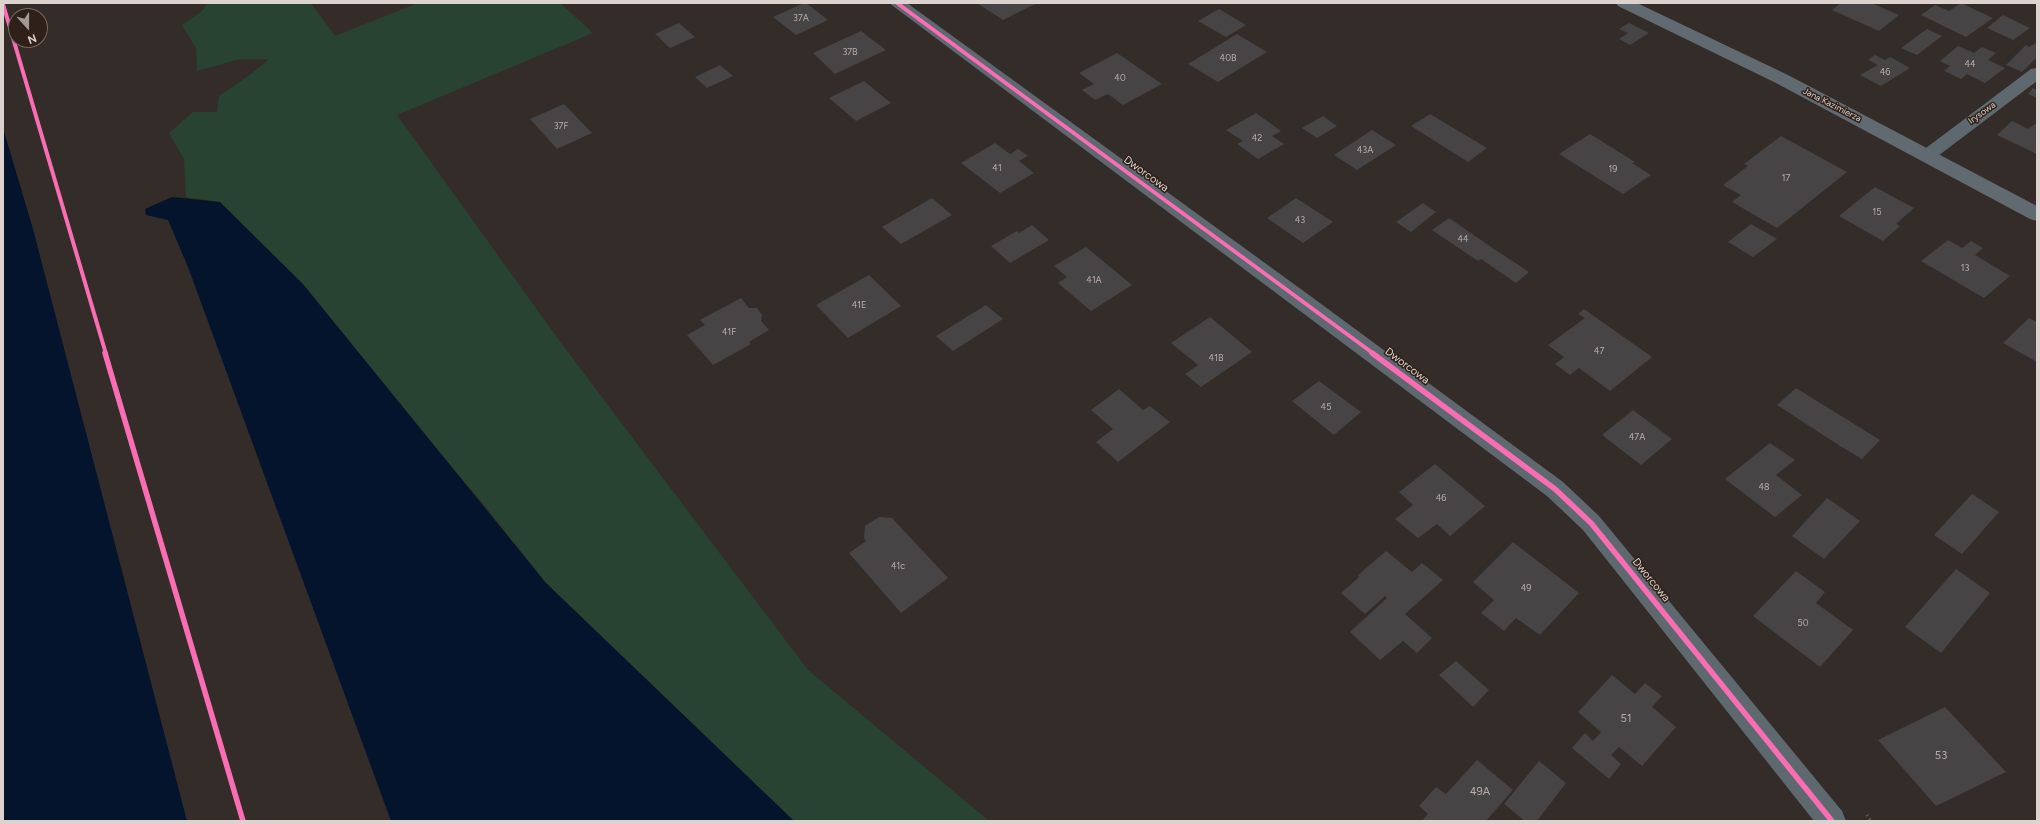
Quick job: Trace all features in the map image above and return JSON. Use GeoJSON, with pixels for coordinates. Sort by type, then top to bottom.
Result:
{"type":"FeatureCollection","features":[{"type":"Feature","properties":{"kind":"main road","name":"Jana Kazimierza"},"geometry":{"type":"LineString","coordinates":[[1624,3],[1782,79],[2037,214]]}},
{"type":"Feature","properties":{"kind":"street","name":"Dworcowa"},"geometry":{"type":"LineString","coordinates":[[897,3],[1302,300],[1555,489],[1591,523],[1832,821]]}},
{"type":"Feature","properties":{"kind":"street","name":"Irysowa"},"geometry":{"type":"LineString","coordinates":[[1928,155],[2037,73]]}},
{"type":"Feature","properties":{"kind":"green space"},"geometry":{"type":"Polygon","coordinates":[[[208,3],[311,3],[335,36],[418,3],[560,3],[593,33],[397,115],[561,343],[808,670],[989,821],[794,821],[546,583],[480,500],[220,202],[186,197],[184,159],[169,133],[193,112],[217,112],[219,96],[251,74],[269,59],[240,59],[197,71],[196,48],[182,25],[201,12],[208,3]]]}},
{"type":"Feature","properties":{"kind":"water"},"geometry":{"type":"Polygon","coordinates":[[[3,128],[33,229],[187,821],[3,821],[3,128]]]}},
{"type":"Feature","properties":{"kind":"water"},"geometry":{"type":"Polygon","coordinates":[[[172,197],[220,202],[303,284],[546,583],[794,821],[391,821],[188,267],[168,220],[146,215],[145,209],[172,197]]]}},
{"type":"Feature","properties":{"kind":"building"},"geometry":{"type":"Polygon","coordinates":[[[804,3],[828,20],[796,35],[773,17],[804,3]]]}},
{"type":"Feature","properties":{"kind":"building"},"geometry":{"type":"Polygon","coordinates":[[[977,3],[1037,3],[1003,20],[977,3]]]}},
{"type":"Feature","properties":{"kind":"building"},"geometry":{"type":"Polygon","coordinates":[[[1841,3],[1871,3],[1899,15],[1879,31],[1832,10],[1841,3]]]}},
{"type":"Feature","properties":{"kind":"building"},"geometry":{"type":"Polygon","coordinates":[[[1961,3],[1993,18],[1966,37],[1921,15],[1935,5],[1949,11],[1961,3]]]}},
{"type":"Feature","properties":{"kind":"building"},"geometry":{"type":"Polygon","coordinates":[[[1219,9],[1246,25],[1226,37],[1198,21],[1219,9]]]}},
{"type":"Feature","properties":{"kind":"building"},"geometry":{"type":"Polygon","coordinates":[[[2003,15],[2030,28],[2013,40],[1987,28],[2003,15]]]}},
{"type":"Feature","properties":{"kind":"building"},"geometry":{"type":"Polygon","coordinates":[[[679,23],[695,37],[670,48],[655,34],[679,23]]]}},
{"type":"Feature","properties":{"kind":"building"},"geometry":{"type":"Polygon","coordinates":[[[1629,23],[1649,33],[1630,45],[1619,39],[1628,33],[1619,29],[1629,23]]]}},
{"type":"Feature","properties":{"kind":"building"},"geometry":{"type":"Polygon","coordinates":[[[1927,29],[1942,36],[1917,55],[1901,48],[1927,29]]]}},
{"type":"Feature","properties":{"kind":"building"},"geometry":{"type":"Polygon","coordinates":[[[861,31],[886,50],[835,74],[813,53],[861,31]]]}},
{"type":"Feature","properties":{"kind":"building"},"geometry":{"type":"Polygon","coordinates":[[[1237,34],[1267,52],[1218,82],[1188,64],[1237,34]]]}},
{"type":"Feature","properties":{"kind":"building"},"geometry":{"type":"Polygon","coordinates":[[[2036,43],[2037,57],[2022,72],[2006,65],[2026,45],[2029,47],[2036,43]]]}},
{"type":"Feature","properties":{"kind":"building"},"geometry":{"type":"Polygon","coordinates":[[[1958,46],[1974,53],[1982,47],[1996,53],[1988,60],[2005,68],[1985,83],[1967,74],[1961,79],[1944,71],[1950,66],[1940,61],[1958,46]]]}},
{"type":"Feature","properties":{"kind":"building"},"geometry":{"type":"Polygon","coordinates":[[[1117,53],[1162,84],[1123,105],[1108,94],[1095,100],[1082,90],[1094,84],[1079,73],[1117,53]]]}},
{"type":"Feature","properties":{"kind":"building"},"geometry":{"type":"Polygon","coordinates":[[[1875,55],[1885,60],[1890,57],[1910,68],[1881,86],[1860,75],[1878,65],[1868,60],[1875,55]]]}},
{"type":"Feature","properties":{"kind":"building"},"geometry":{"type":"Polygon","coordinates":[[[720,65],[733,76],[707,88],[695,77],[720,65]]]}},
{"type":"Feature","properties":{"kind":"building"},"geometry":{"type":"Polygon","coordinates":[[[864,81],[891,103],[856,121],[829,98],[864,81]]]}},
{"type":"Feature","properties":{"kind":"building"},"geometry":{"type":"Polygon","coordinates":[[[2033,88],[2037,90],[2037,98],[2028,94],[2033,88]]]}},
{"type":"Feature","properties":{"kind":"building"},"geometry":{"type":"Polygon","coordinates":[[[564,104],[592,133],[557,149],[530,119],[564,104]]]}},
{"type":"Feature","properties":{"kind":"building"},"geometry":{"type":"Polygon","coordinates":[[[1256,113],[1281,131],[1272,136],[1284,144],[1258,159],[1237,144],[1243,141],[1226,130],[1256,113]]]}},
{"type":"Feature","properties":{"kind":"building"},"geometry":{"type":"Polygon","coordinates":[[[1430,114],[1487,148],[1468,162],[1411,126],[1430,114]]]}},
{"type":"Feature","properties":{"kind":"building"},"geometry":{"type":"Polygon","coordinates":[[[1323,116],[1337,126],[1317,138],[1302,128],[1323,116]]]}},
{"type":"Feature","properties":{"kind":"building"},"geometry":{"type":"Polygon","coordinates":[[[2012,121],[2028,129],[2035,124],[2037,125],[2037,154],[1997,135],[2012,121]]]}},
{"type":"Feature","properties":{"kind":"building"},"geometry":{"type":"Polygon","coordinates":[[[1372,130],[1396,145],[1357,170],[1334,155],[1372,130]]]}},
{"type":"Feature","properties":{"kind":"building"},"geometry":{"type":"Polygon","coordinates":[[[1590,134],[1635,162],[1632,163],[1651,175],[1623,194],[1559,154],[1590,134]]]}},
{"type":"Feature","properties":{"kind":"building"},"geometry":{"type":"Polygon","coordinates":[[[1781,136],[1847,172],[1777,228],[1732,202],[1741,195],[1723,185],[1748,166],[1744,164],[1781,136]]]}},
{"type":"Feature","properties":{"kind":"building"},"geometry":{"type":"Polygon","coordinates":[[[995,143],[1010,154],[1018,149],[1028,156],[1019,161],[1034,173],[1000,193],[961,163],[995,143]]]}},
{"type":"Feature","properties":{"kind":"building"},"geometry":{"type":"Polygon","coordinates":[[[1875,187],[1914,208],[1896,224],[1900,226],[1883,241],[1839,216],[1875,187]]]}},
{"type":"Feature","properties":{"kind":"building"},"geometry":{"type":"Polygon","coordinates":[[[932,198],[952,215],[901,244],[882,227],[932,198]]]}},
{"type":"Feature","properties":{"kind":"building"},"geometry":{"type":"Polygon","coordinates":[[[1296,198],[1333,222],[1303,243],[1267,218],[1296,198]]]}},
{"type":"Feature","properties":{"kind":"building"},"geometry":{"type":"Polygon","coordinates":[[[1423,203],[1436,212],[1411,232],[1396,222],[1423,203]]]}},
{"type":"Feature","properties":{"kind":"building"},"geometry":{"type":"Polygon","coordinates":[[[1449,218],[1529,272],[1516,283],[1481,259],[1478,261],[1432,230],[1449,218]]]}},
{"type":"Feature","properties":{"kind":"building"},"geometry":{"type":"Polygon","coordinates":[[[1751,224],[1777,239],[1753,257],[1728,242],[1751,224]]]}},
{"type":"Feature","properties":{"kind":"building"},"geometry":{"type":"Polygon","coordinates":[[[1032,225],[1049,240],[1010,263],[991,246],[1017,231],[1019,233],[1032,225]]]}},
{"type":"Feature","properties":{"kind":"building"},"geometry":{"type":"Polygon","coordinates":[[[1948,240],[1962,248],[1971,241],[1983,248],[1975,255],[2010,276],[1984,298],[1921,261],[1948,240]]]}},
{"type":"Feature","properties":{"kind":"building"},"geometry":{"type":"Polygon","coordinates":[[[1086,247],[1132,285],[1091,311],[1058,283],[1067,277],[1054,266],[1086,247]]]}},
{"type":"Feature","properties":{"kind":"building"},"geometry":{"type":"Polygon","coordinates":[[[869,275],[901,306],[848,338],[816,305],[869,275]]]}},
{"type":"Feature","properties":{"kind":"building"},"geometry":{"type":"Polygon","coordinates":[[[741,298],[749,308],[757,308],[762,315],[761,321],[769,330],[749,342],[751,344],[713,365],[687,335],[705,325],[700,320],[741,298]]]}},
{"type":"Feature","properties":{"kind":"building"},"geometry":{"type":"Polygon","coordinates":[[[986,305],[1003,319],[953,351],[936,336],[986,305]]]}},
{"type":"Feature","properties":{"kind":"building"},"geometry":{"type":"Polygon","coordinates":[[[1584,309],[1652,357],[1610,391],[1579,368],[1570,375],[1555,364],[1564,357],[1548,345],[1585,318],[1578,314],[1584,309]]]}},
{"type":"Feature","properties":{"kind":"building"},"geometry":{"type":"Polygon","coordinates":[[[1210,317],[1252,352],[1201,387],[1185,374],[1198,365],[1171,343],[1210,317]]]}},
{"type":"Feature","properties":{"kind":"building"},"geometry":{"type":"Polygon","coordinates":[[[2029,318],[2037,322],[2037,362],[2003,343],[2029,318]]]}},
{"type":"Feature","properties":{"kind":"building"},"geometry":{"type":"Polygon","coordinates":[[[1319,381],[1361,412],[1334,435],[1292,401],[1319,381]]]}},
{"type":"Feature","properties":{"kind":"building"},"geometry":{"type":"Polygon","coordinates":[[[1796,388],[1880,440],[1862,459],[1840,446],[1777,405],[1796,388]]]}},
{"type":"Feature","properties":{"kind":"building"},"geometry":{"type":"Polygon","coordinates":[[[1119,389],[1143,410],[1150,406],[1170,422],[1118,462],[1096,442],[1113,429],[1091,410],[1119,389]]]}},
{"type":"Feature","properties":{"kind":"building"},"geometry":{"type":"Polygon","coordinates":[[[1633,410],[1672,439],[1641,465],[1602,435],[1633,410]]]}},
{"type":"Feature","properties":{"kind":"building"},"geometry":{"type":"Polygon","coordinates":[[[1770,443],[1795,460],[1776,475],[1802,495],[1775,517],[1725,479],[1770,443]]]}},
{"type":"Feature","properties":{"kind":"building"},"geometry":{"type":"Polygon","coordinates":[[[1435,464],[1485,506],[1450,536],[1437,524],[1418,538],[1395,519],[1413,505],[1399,492],[1435,464]]]}},
{"type":"Feature","properties":{"kind":"building"},"geometry":{"type":"Polygon","coordinates":[[[1972,494],[1999,512],[1962,554],[1934,535],[1972,494]]]}},
{"type":"Feature","properties":{"kind":"building"},"geometry":{"type":"Polygon","coordinates":[[[1827,498],[1860,521],[1824,559],[1792,536],[1827,498]]]}},
{"type":"Feature","properties":{"kind":"building"},"geometry":{"type":"Polygon","coordinates":[[[879,517],[892,518],[948,578],[901,613],[849,553],[866,541],[864,538],[865,526],[879,517]]]}},
{"type":"Feature","properties":{"kind":"building"},"geometry":{"type":"Polygon","coordinates":[[[1513,542],[1579,593],[1540,635],[1516,618],[1504,631],[1481,613],[1494,600],[1473,582],[1513,542]]]}},
{"type":"Feature","properties":{"kind":"building"},"geometry":{"type":"Polygon","coordinates":[[[1386,551],[1412,572],[1422,563],[1443,580],[1405,614],[1432,638],[1417,653],[1403,641],[1380,660],[1350,632],[1387,598],[1385,596],[1365,614],[1341,593],[1359,577],[1358,575],[1386,551]]]}},
{"type":"Feature","properties":{"kind":"building"},"geometry":{"type":"Polygon","coordinates":[[[1956,569],[1990,593],[1941,653],[1905,627],[1956,569]]]}},
{"type":"Feature","properties":{"kind":"building"},"geometry":{"type":"Polygon","coordinates":[[[1796,571],[1825,592],[1816,603],[1853,630],[1820,667],[1753,616],[1796,571]]]}},
{"type":"Feature","properties":{"kind":"building"},"geometry":{"type":"Polygon","coordinates":[[[1456,661],[1489,690],[1473,707],[1439,675],[1456,661]]]}},
{"type":"Feature","properties":{"kind":"building"},"geometry":{"type":"Polygon","coordinates":[[[1612,675],[1635,694],[1645,683],[1662,696],[1652,707],[1676,727],[1642,766],[1619,747],[1611,755],[1621,764],[1609,779],[1572,748],[1585,733],[1593,741],[1601,732],[1578,712],[1612,675]]]}},
{"type":"Feature","properties":{"kind":"building"},"geometry":{"type":"Polygon","coordinates":[[[1945,707],[2006,772],[1936,806],[1878,740],[1945,707]]]}},
{"type":"Feature","properties":{"kind":"building"},"geometry":{"type":"Polygon","coordinates":[[[1477,760],[1513,790],[1486,821],[1422,821],[1428,814],[1419,806],[1436,787],[1446,794],[1477,760]]]}},
{"type":"Feature","properties":{"kind":"building"},"geometry":{"type":"Polygon","coordinates":[[[1539,761],[1566,783],[1537,821],[1525,821],[1504,804],[1539,761]]]}},
{"type":"Feature","properties":{"kind":"cycle path"},"geometry":{"type":"LineString","coordinates":[[897,3],[1302,300],[1555,489],[1591,523],[1832,821]]}},
{"type":"Feature","properties":{"kind":"cycle path"},"geometry":{"type":"LineString","coordinates":[[3,4],[243,821]]}}]}
